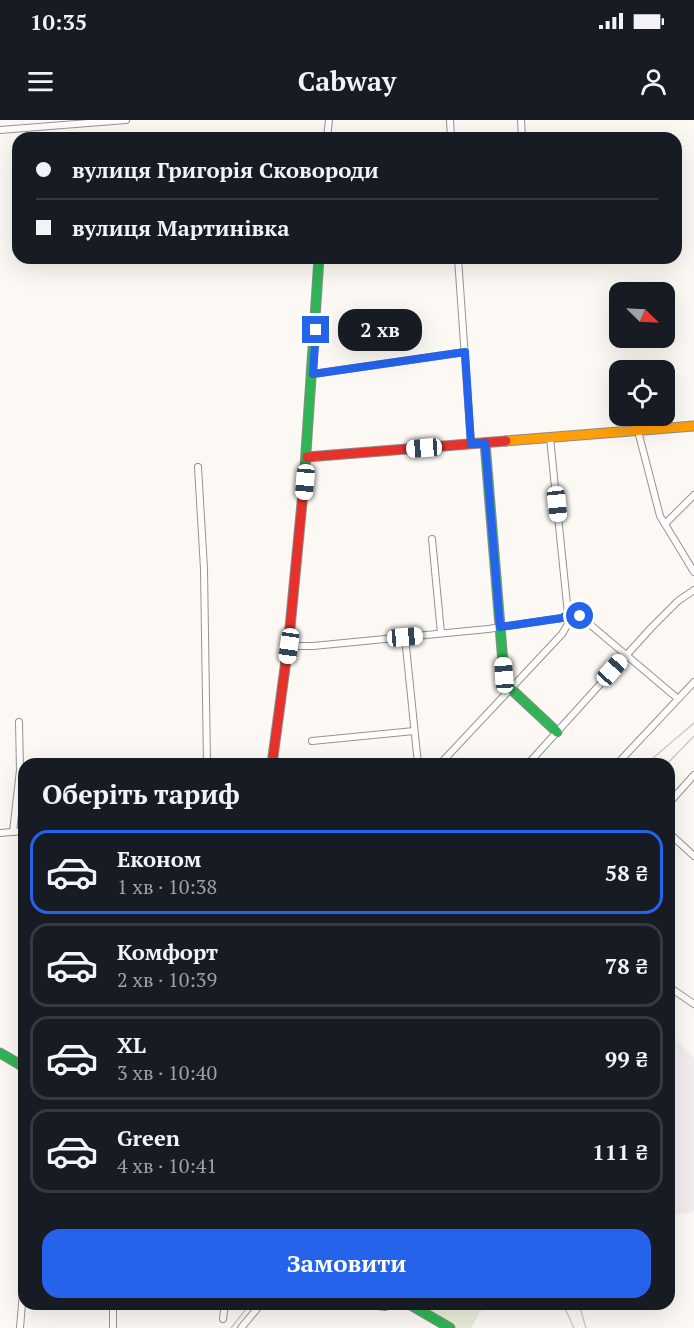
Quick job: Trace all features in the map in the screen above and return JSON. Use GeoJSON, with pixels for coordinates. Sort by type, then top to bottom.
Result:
{"type":"FeatureCollection","features":[{"type":"Feature","properties":{"kind":"street"},"geometry":{"type":"LineString","coordinates":[[0,130],[126,120]]}},
{"type":"Feature","properties":{"kind":"street"},"geometry":{"type":"LineString","coordinates":[[274,758],[289,646],[307,457],[319,264]]}},
{"type":"Feature","properties":{"kind":"street"},"geometry":{"type":"LineString","coordinates":[[458,264],[471,444]]}},
{"type":"Feature","properties":{"kind":"street"},"geometry":{"type":"LineString","coordinates":[[313,374],[465,352]]}},
{"type":"Feature","properties":{"kind":"street"},"geometry":{"type":"LineString","coordinates":[[307,457],[694,426]]}},
{"type":"Feature","properties":{"kind":"street"},"geometry":{"type":"LineString","coordinates":[[638,431],[660,516],[694,572]]}},
{"type":"Feature","properties":{"kind":"street"},"geometry":{"type":"LineString","coordinates":[[446,758],[562,634],[569,622],[550,438]]}},
{"type":"Feature","properties":{"kind":"street"},"geometry":{"type":"LineString","coordinates":[[485,443],[504,675],[510,688],[557,732]]}},
{"type":"Feature","properties":{"kind":"street"},"geometry":{"type":"LineString","coordinates":[[198,467],[205,580],[207,758]]}},
{"type":"Feature","properties":{"kind":"street"},"geometry":{"type":"LineString","coordinates":[[665,524],[694,495]]}},
{"type":"Feature","properties":{"kind":"street"},"geometry":{"type":"LineString","coordinates":[[432,539],[441,633]]}},
{"type":"Feature","properties":{"kind":"street"},"geometry":{"type":"LineString","coordinates":[[533,758],[626,655],[678,601],[694,590]]}},
{"type":"Feature","properties":{"kind":"street"},"geometry":{"type":"LineString","coordinates":[[289,646],[313,646],[500,627],[562,618],[569,614],[580,616],[677,698]]}},
{"type":"Feature","properties":{"kind":"street"},"geometry":{"type":"LineString","coordinates":[[405,637],[417,758]]}},
{"type":"Feature","properties":{"kind":"street"},"geometry":{"type":"LineString","coordinates":[[622,758],[694,682]]}},
{"type":"Feature","properties":{"kind":"street"},"geometry":{"type":"LineString","coordinates":[[19,722],[20,758]]}},
{"type":"Feature","properties":{"kind":"street"},"geometry":{"type":"LineString","coordinates":[[312,741],[414,731]]}},
{"type":"Feature","properties":{"kind":"street"},"geometry":{"type":"LineString","coordinates":[[675,796],[694,775]]}},
{"type":"Feature","properties":{"kind":"street"},"geometry":{"type":"LineString","coordinates":[[13,832],[18,788]]}},
{"type":"Feature","properties":{"kind":"street"},"geometry":{"type":"LineString","coordinates":[[0,833],[18,832]]}},
{"type":"Feature","properties":{"kind":"street"},"geometry":{"type":"LineString","coordinates":[[675,839],[694,856]]}},
{"type":"Feature","properties":{"kind":"street"},"geometry":{"type":"LineString","coordinates":[[675,991],[694,1005]]}},
{"type":"Feature","properties":{"kind":"street"},"geometry":{"type":"LineString","coordinates":[[0,1053],[18,1064]]}},
{"type":"Feature","properties":{"kind":"street"},"geometry":{"type":"LineString","coordinates":[[20,1328],[22,1310]]}},
{"type":"Feature","properties":{"kind":"street"},"geometry":{"type":"LineString","coordinates":[[113,1310],[113,1328]]}},
{"type":"Feature","properties":{"kind":"street"},"geometry":{"type":"LineString","coordinates":[[223,1319],[224,1310]]}},
{"type":"Feature","properties":{"kind":"street"},"geometry":{"type":"LineString","coordinates":[[241,1328],[256,1310]]}},
{"type":"Feature","properties":{"kind":"street"},"geometry":{"type":"LineString","coordinates":[[419,1310],[450,1328]]}},
{"type":"Feature","properties":{"kind":"shaded area"},"geometry":{"type":"Polygon","coordinates":[[[675,1038],[694,1058],[694,1211],[675,1214],[675,1038]]]}},
{"type":"Feature","properties":{"kind":"green space"},"geometry":{"type":"Polygon","coordinates":[[[428,1310],[482,1310],[471,1328],[458,1328],[428,1310]]]}},
{"type":"Feature","properties":{"kind":"railway"},"geometry":{"type":"LineString","coordinates":[[653,758],[694,723]]}},
{"type":"Feature","properties":{"kind":"railway"},"geometry":{"type":"LineString","coordinates":[[673,758],[694,736]]}},
{"type":"Feature","properties":{"kind":"railway"},"geometry":{"type":"LineString","coordinates":[[231,1328],[245,1310]]}},
{"type":"Feature","properties":{"kind":"railway"},"geometry":{"type":"LineString","coordinates":[[566,1310],[574,1328]]}},
{"type":"Feature","properties":{"kind":"railway"},"geometry":{"type":"LineString","coordinates":[[581,1310],[586,1328]]}},
{"type":"Feature","properties":{"kind":"traffic: fast"},"geometry":{"type":"LineString","coordinates":[[304,482],[319,264]]}},
{"type":"Feature","properties":{"kind":"traffic: fast"},"geometry":{"type":"LineString","coordinates":[[485,443],[504,675],[510,688],[557,732]]}},
{"type":"Feature","properties":{"kind":"traffic: fast"},"geometry":{"type":"LineString","coordinates":[[0,1053],[18,1064]]}},
{"type":"Feature","properties":{"kind":"traffic: fast"},"geometry":{"type":"LineString","coordinates":[[419,1310],[450,1328]]}},
{"type":"Feature","properties":{"kind":"traffic: slow"},"geometry":{"type":"LineString","coordinates":[[506,441],[694,426]]}},
{"type":"Feature","properties":{"kind":"traffic: jam"},"geometry":{"type":"LineString","coordinates":[[307,457],[506,441]]}},
{"type":"Feature","properties":{"kind":"traffic: jam"},"geometry":{"type":"LineString","coordinates":[[273,758],[289,638],[304,482]]}},
{"type":"Feature","properties":{"kind":"route"},"geometry":{"type":"LineString","coordinates":[[316,330],[313,374],[465,352],[471,444],[485,443],[500,627],[562,618],[568,614],[580,616]]}}]}
